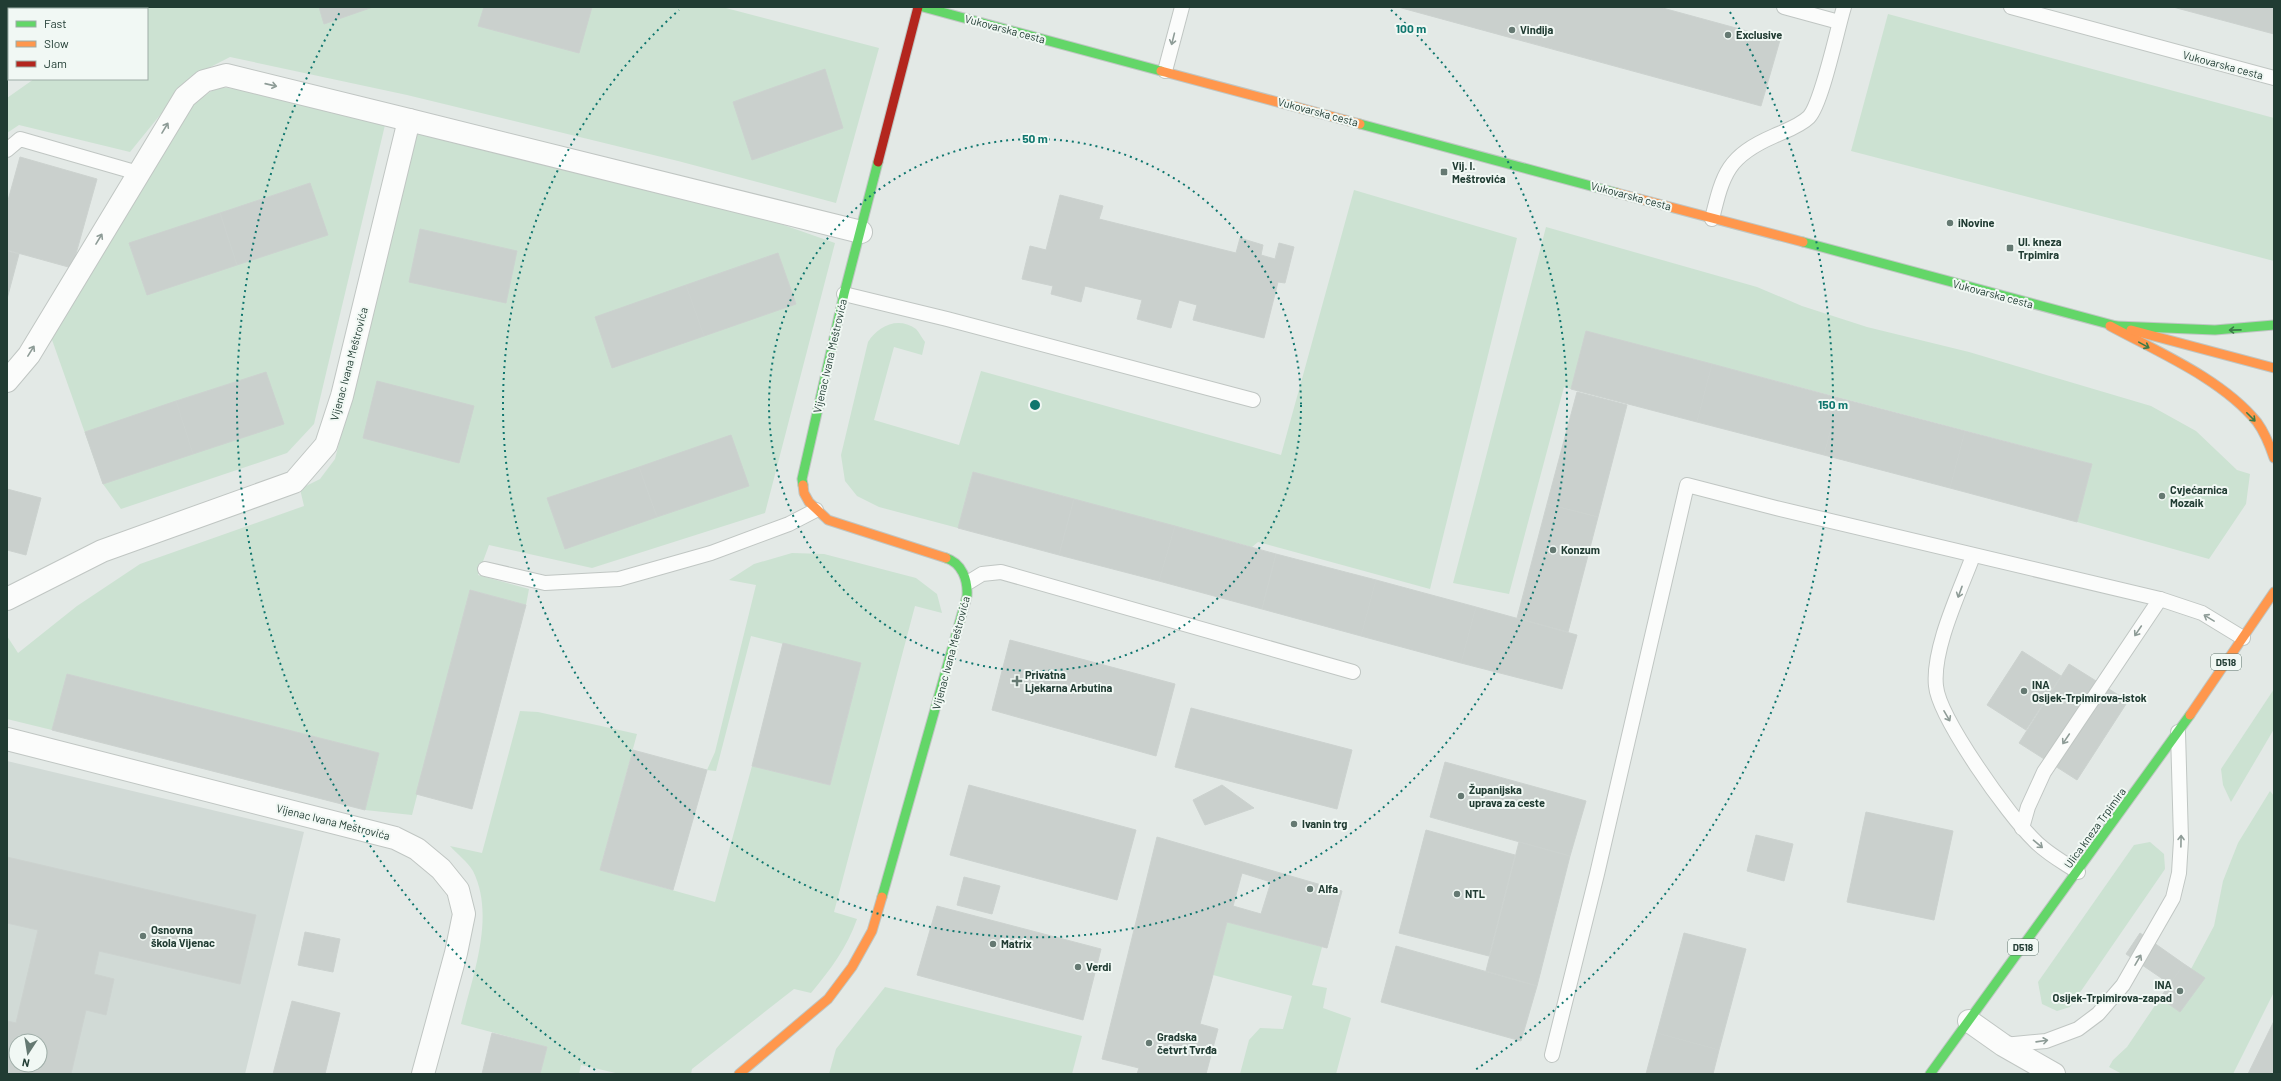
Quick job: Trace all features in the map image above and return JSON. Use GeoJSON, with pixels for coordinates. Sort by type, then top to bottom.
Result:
{"type":"FeatureCollection","features":[{"type":"Feature","properties":{"kind":"main road","name":"Vijenac Ivana Meštrovića"},"geometry":{"type":"LineString","coordinates":[[739,1074],[828,999],[852,967],[872,931],[966,603],[969,582],[962,570],[952,560],[935,553],[834,522],[816,510],[804,493],[802,479],[844,294],[918,7]]}},
{"type":"Feature","properties":{"kind":"main road","name":"Vukovarska cesta"},"geometry":{"type":"LineString","coordinates":[[923,7],[2110,326],[2274,368]]}},
{"type":"Feature","properties":{"kind":"main road"},"geometry":{"type":"LineString","coordinates":[[2110,326],[2186,331],[2244,330],[2274,325]]}},
{"type":"Feature","properties":{"kind":"main road"},"geometry":{"type":"LineString","coordinates":[[2110,326],[2199,375],[2254,418],[2267,439],[2274,458]]}},
{"type":"Feature","properties":{"kind":"main road","name":"Ulica kneza Trpimira"},"geometry":{"type":"LineString","coordinates":[[1930,1074],[2078,872],[2178,732],[2274,592]]}},
{"type":"Feature","properties":{"kind":"street"},"geometry":{"type":"LineString","coordinates":[[7,381],[29,355],[185,97],[204,81],[226,75],[861,232]]}},
{"type":"Feature","properties":{"kind":"street","name":"Vijenac Ivana Meštrovića"},"geometry":{"type":"LineString","coordinates":[[7,599],[102,551],[294,482],[326,445],[342,396],[409,120]]}},
{"type":"Feature","properties":{"kind":"street","name":"Vijenac Ivana Meštrovića"},"geometry":{"type":"LineString","coordinates":[[7,739],[395,838],[417,849],[441,869],[458,890],[464,914],[456,953],[423,1074]]}},
{"type":"Feature","properties":{"kind":"street"},"geometry":{"type":"LineString","coordinates":[[1969,1021],[2003,1045],[2054,1074]]}},
{"type":"Feature","properties":{"kind":"lane"},"geometry":{"type":"LineString","coordinates":[[1165,71],[1182,7]]}},
{"type":"Feature","properties":{"kind":"lane"},"geometry":{"type":"LineString","coordinates":[[1784,7],[1840,22]]}},
{"type":"Feature","properties":{"kind":"lane"},"geometry":{"type":"LineString","coordinates":[[1712,219],[1723,178],[1731,164],[1759,142],[1793,127],[1809,117],[1818,100],[1844,7]]}},
{"type":"Feature","properties":{"kind":"lane","name":"Vukovarska cesta"},"geometry":{"type":"LineString","coordinates":[[2011,7],[2274,78]]}},
{"type":"Feature","properties":{"kind":"lane"},"geometry":{"type":"LineString","coordinates":[[7,150],[20,139],[138,173]]}},
{"type":"Feature","properties":{"kind":"lane"},"geometry":{"type":"LineString","coordinates":[[844,294],[947,319],[1253,400]]}},
{"type":"Feature","properties":{"kind":"lane"},"geometry":{"type":"LineString","coordinates":[[1552,1055],[1597,874],[1687,485],[1973,556],[2160,599],[2202,613],[2243,638]]}},
{"type":"Feature","properties":{"kind":"lane"},"geometry":{"type":"LineString","coordinates":[[485,569],[545,583],[619,579],[712,553],[789,524],[816,510]]}},
{"type":"Feature","properties":{"kind":"lane"},"geometry":{"type":"LineString","coordinates":[[1973,556],[1937,660],[1936,686],[1941,705],[1958,735],[1988,781],[2022,828],[2035,842],[2078,872]]}},
{"type":"Feature","properties":{"kind":"lane"},"geometry":{"type":"LineString","coordinates":[[969,582],[982,574],[1000,572],[1353,672]]}},
{"type":"Feature","properties":{"kind":"lane"},"geometry":{"type":"LineString","coordinates":[[2022,828],[2028,806],[2044,772],[2160,599]]}},
{"type":"Feature","properties":{"kind":"lane"},"geometry":{"type":"LineString","coordinates":[[2003,1045],[2046,1041],[2078,1029],[2098,1014],[2123,985],[2173,898],[2179,873],[2181,840],[2178,732]]}},
{"type":"Feature","properties":{"kind":"shaded area","name":"Osnovna škola Vijenac"},"geometry":{"type":"Polygon","coordinates":[[[7,761],[304,832],[245,1074],[7,1074],[7,761]]]}},
{"type":"Feature","properties":{"kind":"green space"},"geometry":{"type":"Polygon","coordinates":[[[722,7],[879,48],[836,203],[678,161],[407,95],[230,57],[191,77],[130,152],[19,125],[7,133],[7,98],[33,80],[148,80],[148,8],[136,8],[722,7]]]}},
{"type":"Feature","properties":{"kind":"green space"},"geometry":{"type":"Polygon","coordinates":[[[1888,14],[2274,118],[2274,261],[1851,151],[1888,14]]]}},
{"type":"Feature","properties":{"kind":"green space"},"geometry":{"type":"Polygon","coordinates":[[[218,87],[247,90],[385,125],[314,424],[287,453],[121,509],[103,484],[51,337],[193,103],[218,87]]]}},
{"type":"Feature","properties":{"kind":"green space"},"geometry":{"type":"Polygon","coordinates":[[[418,131],[775,222],[835,243],[765,513],[592,568],[489,545],[478,575],[529,589],[526,605],[470,590],[412,815],[365,810],[379,753],[67,674],[52,730],[7,719],[7,636],[18,653],[77,606],[140,564],[304,506],[300,489],[320,479],[335,459],[418,131]]]}},
{"type":"Feature","properties":{"kind":"green space"},"geometry":{"type":"Polygon","coordinates":[[[1354,190],[1517,238],[1430,589],[1258,542],[1252,547],[973,472],[958,528],[879,507],[857,496],[845,481],[841,455],[868,342],[877,331],[883,327],[896,323],[909,325],[916,329],[925,342],[922,355],[894,347],[874,420],[959,445],[981,371],[1281,455],[1354,190]]]}},
{"type":"Feature","properties":{"kind":"green space"},"geometry":{"type":"Polygon","coordinates":[[[1546,227],[1757,287],[1802,306],[1867,327],[1969,352],[2151,406],[2196,431],[2237,470],[2250,474],[2246,504],[2209,559],[2077,522],[2092,464],[1586,331],[1571,389],[1564,387],[1509,594],[1453,583],[1546,227]]]}},
{"type":"Feature","properties":{"kind":"green space"},"geometry":{"type":"Polygon","coordinates":[[[792,553],[824,554],[916,578],[937,594],[942,613],[915,606],[834,912],[857,919],[853,930],[831,967],[811,993],[794,989],[692,1069],[691,1074],[620,1074],[581,1065],[579,1074],[540,1074],[547,1047],[461,1024],[480,947],[482,908],[480,889],[473,871],[450,846],[482,853],[520,711],[538,712],[637,734],[600,870],[715,902],[752,766],[830,785],[861,663],[751,636],[716,771],[707,770],[715,752],[756,585],[729,580],[754,564],[792,553]]]}},
{"type":"Feature","properties":{"kind":"green space"},"geometry":{"type":"Polygon","coordinates":[[[2274,689],[2274,729],[2231,802],[2223,785],[2221,769],[2274,689]]]}},
{"type":"Feature","properties":{"kind":"green space"},"geometry":{"type":"Polygon","coordinates":[[[2270,791],[2274,796],[2274,992],[2233,1074],[2122,1074],[2109,1067],[2113,1060],[2127,1047],[2160,998],[2180,1012],[2204,978],[2191,969],[2214,926],[2223,881],[2238,843],[2270,791]]]}},
{"type":"Feature","properties":{"kind":"green space"},"geometry":{"type":"Polygon","coordinates":[[[2150,842],[2164,854],[2165,869],[2070,1007],[2057,1011],[2042,1004],[2038,982],[2134,845],[2150,842]]]}},
{"type":"Feature","properties":{"kind":"green space"},"geometry":{"type":"Polygon","coordinates":[[[1227,922],[1322,947],[1312,985],[1327,988],[1323,1008],[1351,1018],[1336,1074],[1240,1074],[1249,1040],[1260,1028],[1283,1029],[1292,996],[1213,975],[1227,922]]]}},
{"type":"Feature","properties":{"kind":"green space"},"geometry":{"type":"Polygon","coordinates":[[[885,987],[1082,1036],[1072,1074],[829,1074],[836,1049],[885,987]]]}},
{"type":"Feature","properties":{"kind":"building"},"geometry":{"type":"Polygon","coordinates":[[[319,7],[373,7],[324,24],[319,7]]]}},
{"type":"Feature","properties":{"kind":"building"},"geometry":{"type":"Polygon","coordinates":[[[484,7],[592,7],[579,53],[478,26],[484,7]]]}},
{"type":"Feature","properties":{"kind":"building"},"geometry":{"type":"Polygon","coordinates":[[[1398,7],[1659,7],[1780,40],[1761,106],[1398,7]]]}},
{"type":"Feature","properties":{"kind":"building"},"geometry":{"type":"Polygon","coordinates":[[[2173,7],[2274,7],[2274,34],[2173,7]]]}},
{"type":"Feature","properties":{"kind":"building"},"geometry":{"type":"Polygon","coordinates":[[[825,69],[843,128],[752,160],[733,102],[825,69]]]}},
{"type":"Feature","properties":{"kind":"building"},"geometry":{"type":"Polygon","coordinates":[[[20,157],[97,179],[72,268],[7,250],[7,204],[20,157]]]}},
{"type":"Feature","properties":{"kind":"building"},"geometry":{"type":"Polygon","coordinates":[[[310,183],[328,235],[237,265],[220,213],[310,183]]]}},
{"type":"Feature","properties":{"kind":"building"},"geometry":{"type":"Polygon","coordinates":[[[1060,195],[1103,206],[1099,219],[1236,253],[1240,238],[1263,245],[1261,255],[1275,259],[1279,243],[1294,247],[1285,283],[1278,282],[1264,338],[1193,320],[1197,305],[1179,300],[1171,328],[1137,319],[1142,300],[1085,286],[1081,302],[1051,294],[1053,286],[1022,279],[1030,246],[1046,250],[1060,195]]]}},
{"type":"Feature","properties":{"kind":"building"},"geometry":{"type":"Polygon","coordinates":[[[220,213],[237,265],[147,295],[129,243],[220,213]]]}},
{"type":"Feature","properties":{"kind":"building"},"geometry":{"type":"Polygon","coordinates":[[[420,229],[517,251],[506,303],[409,282],[420,229]]]}},
{"type":"Feature","properties":{"kind":"building"},"geometry":{"type":"Polygon","coordinates":[[[7,251],[19,254],[7,299],[7,251]]]}},
{"type":"Feature","properties":{"kind":"building"},"geometry":{"type":"Polygon","coordinates":[[[778,253],[796,304],[704,336],[686,285],[778,253]]]}},
{"type":"Feature","properties":{"kind":"building"},"geometry":{"type":"Polygon","coordinates":[[[686,285],[704,336],[612,368],[595,317],[686,285]]]}},
{"type":"Feature","properties":{"kind":"building"},"geometry":{"type":"Polygon","coordinates":[[[1586,331],[1712,364],[1697,422],[1571,389],[1586,331]]]}},
{"type":"Feature","properties":{"kind":"building"},"geometry":{"type":"Polygon","coordinates":[[[1712,364],[1839,398],[1824,455],[1697,422],[1712,364]]]}},
{"type":"Feature","properties":{"kind":"building"},"geometry":{"type":"Polygon","coordinates":[[[266,372],[284,424],[193,454],[176,401],[266,372]]]}},
{"type":"Feature","properties":{"kind":"building"},"geometry":{"type":"Polygon","coordinates":[[[377,381],[474,406],[459,463],[363,438],[377,381]]]}},
{"type":"Feature","properties":{"kind":"building"},"geometry":{"type":"Polygon","coordinates":[[[1577,392],[1627,405],[1598,517],[1547,504],[1577,392]]]}},
{"type":"Feature","properties":{"kind":"building"},"geometry":{"type":"Polygon","coordinates":[[[1839,398],[1965,431],[1950,488],[1824,455],[1839,398]]]}},
{"type":"Feature","properties":{"kind":"building"},"geometry":{"type":"Polygon","coordinates":[[[176,401],[193,454],[103,484],[85,432],[176,401]]]}},
{"type":"Feature","properties":{"kind":"building"},"geometry":{"type":"Polygon","coordinates":[[[1965,431],[2092,464],[2077,522],[1950,488],[1965,431]]]}},
{"type":"Feature","properties":{"kind":"building"},"geometry":{"type":"Polygon","coordinates":[[[731,435],[749,486],[657,517],[639,467],[731,435]]]}},
{"type":"Feature","properties":{"kind":"building"},"geometry":{"type":"Polygon","coordinates":[[[639,467],[657,517],[565,549],[547,498],[639,467]]]}},
{"type":"Feature","properties":{"kind":"building"},"geometry":{"type":"Polygon","coordinates":[[[973,472],[1074,499],[1059,555],[958,528],[973,472]]]}},
{"type":"Feature","properties":{"kind":"building"},"geometry":{"type":"Polygon","coordinates":[[[7,489],[41,498],[26,555],[7,550],[7,489]]]}},
{"type":"Feature","properties":{"kind":"building"},"geometry":{"type":"Polygon","coordinates":[[[1074,499],[1175,526],[1159,581],[1059,555],[1074,499]]]}},
{"type":"Feature","properties":{"kind":"building"},"geometry":{"type":"Polygon","coordinates":[[[1547,504],[1598,517],[1568,632],[1517,618],[1547,504]]]}},
{"type":"Feature","properties":{"kind":"building"},"geometry":{"type":"Polygon","coordinates":[[[1175,526],[1276,554],[1262,609],[1159,581],[1175,526]]]}},
{"type":"Feature","properties":{"kind":"building"},"geometry":{"type":"Polygon","coordinates":[[[1276,554],[1376,580],[1361,636],[1262,609],[1276,554]]]}},
{"type":"Feature","properties":{"kind":"building"},"geometry":{"type":"Polygon","coordinates":[[[1376,580],[1476,607],[1461,663],[1361,636],[1376,580]]]}},
{"type":"Feature","properties":{"kind":"building"},"geometry":{"type":"Polygon","coordinates":[[[470,590],[526,605],[472,809],[416,794],[470,590]]]}},
{"type":"Feature","properties":{"kind":"building"},"geometry":{"type":"Polygon","coordinates":[[[1476,607],[1577,635],[1562,689],[1461,663],[1476,607]]]}},
{"type":"Feature","properties":{"kind":"building"},"geometry":{"type":"Polygon","coordinates":[[[1010,640],[1175,684],[1156,756],[992,710],[1010,640]]]}},
{"type":"Feature","properties":{"kind":"building"},"geometry":{"type":"Polygon","coordinates":[[[783,643],[861,663],[830,785],[752,766],[783,643]]]}},
{"type":"Feature","properties":{"kind":"building","name":"INA Osijek-Trpimirova-istok"},"geometry":{"type":"Polygon","coordinates":[[[2022,651],[2061,676],[2026,730],[1987,705],[2022,651]]]}},
{"type":"Feature","properties":{"kind":"building"},"geometry":{"type":"Polygon","coordinates":[[[2069,664],[2128,701],[2077,780],[2019,743],[2069,664]]]}},
{"type":"Feature","properties":{"kind":"building"},"geometry":{"type":"Polygon","coordinates":[[[67,674],[379,753],[365,810],[52,730],[67,674]]]}},
{"type":"Feature","properties":{"kind":"building"},"geometry":{"type":"Polygon","coordinates":[[[1191,708],[1352,750],[1337,809],[1175,767],[1191,708]]]}},
{"type":"Feature","properties":{"kind":"building"},"geometry":{"type":"Polygon","coordinates":[[[633,750],[707,770],[673,890],[600,870],[633,750]]]}},
{"type":"Feature","properties":{"kind":"building"},"geometry":{"type":"Polygon","coordinates":[[[1445,762],[1586,801],[1570,856],[1430,817],[1445,762]]]}},
{"type":"Feature","properties":{"kind":"building"},"geometry":{"type":"Polygon","coordinates":[[[969,785],[1136,830],[1117,900],[950,855],[969,785]]]}},
{"type":"Feature","properties":{"kind":"building"},"geometry":{"type":"Polygon","coordinates":[[[1222,785],[1254,808],[1205,825],[1193,800],[1222,785]]]}},
{"type":"Feature","properties":{"kind":"building"},"geometry":{"type":"Polygon","coordinates":[[[1866,812],[1953,831],[1934,920],[1847,902],[1866,812]]]}},
{"type":"Feature","properties":{"kind":"building","name":"NTL"},"geometry":{"type":"Polygon","coordinates":[[[1426,830],[1515,855],[1489,956],[1399,933],[1426,830]]]}},
{"type":"Feature","properties":{"kind":"building"},"geometry":{"type":"Polygon","coordinates":[[[1756,835],[1793,844],[1784,881],[1747,871],[1756,835]]]}},
{"type":"Feature","properties":{"kind":"building"},"geometry":{"type":"Polygon","coordinates":[[[1157,837],[1342,891],[1327,948],[1227,922],[1200,1024],[1218,1029],[1206,1074],[1137,1074],[1139,1068],[1102,1059],[1157,837]],[[1242,873],[1233,906],[1261,914],[1271,882],[1242,873]]]}},
{"type":"Feature","properties":{"kind":"building"},"geometry":{"type":"Polygon","coordinates":[[[1519,842],[1570,856],[1537,986],[1486,971],[1519,842]]]}},
{"type":"Feature","properties":{"kind":"building"},"geometry":{"type":"Polygon","coordinates":[[[7,857],[256,915],[240,984],[99,951],[94,974],[114,979],[106,1015],[86,1010],[71,1074],[7,1074],[7,1021],[16,1023],[38,930],[7,923],[7,857]]]}},
{"type":"Feature","properties":{"kind":"building"},"geometry":{"type":"Polygon","coordinates":[[[964,877],[1000,886],[992,914],[957,905],[964,877]]]}},
{"type":"Feature","properties":{"kind":"building"},"geometry":{"type":"Polygon","coordinates":[[[937,906],[1101,949],[1083,1020],[917,975],[937,906]]]}},
{"type":"Feature","properties":{"kind":"building"},"geometry":{"type":"Polygon","coordinates":[[[305,932],[340,939],[333,972],[298,965],[305,932]]]}},
{"type":"Feature","properties":{"kind":"building"},"geometry":{"type":"Polygon","coordinates":[[[1684,933],[1746,949],[1719,1050],[1657,1033],[1684,933]]]}},
{"type":"Feature","properties":{"kind":"building"},"geometry":{"type":"Polygon","coordinates":[[[2140,933],[2184,964],[2170,984],[2126,954],[2140,933]]]}},
{"type":"Feature","properties":{"kind":"building"},"geometry":{"type":"Polygon","coordinates":[[[1396,946],[1537,986],[1521,1041],[1381,1002],[1396,946]]]}},
{"type":"Feature","properties":{"kind":"building","name":"INA Osijek-Trpimirova-zapad"},"geometry":{"type":"Polygon","coordinates":[[[2184,964],[2205,978],[2180,1012],[2160,998],[2184,964]]]}},
{"type":"Feature","properties":{"kind":"building"},"geometry":{"type":"Polygon","coordinates":[[[292,1001],[340,1013],[325,1074],[273,1074],[292,1001]]]}},
{"type":"Feature","properties":{"kind":"building"},"geometry":{"type":"Polygon","coordinates":[[[2274,1021],[2274,1074],[2248,1074],[2274,1021]]]}},
{"type":"Feature","properties":{"kind":"building"},"geometry":{"type":"Polygon","coordinates":[[[492,1033],[547,1047],[540,1074],[482,1074],[492,1033]]]}},
{"type":"Feature","properties":{"kind":"building"},"geometry":{"type":"Polygon","coordinates":[[[1657,1033],[1719,1050],[1713,1074],[1646,1074],[1657,1033]]]}},
{"type":"Feature","properties":{"kind":"traffic: fast"},"geometry":{"type":"LineString","coordinates":[[923,7],[1161,71]]}},
{"type":"Feature","properties":{"kind":"traffic: fast"},"geometry":{"type":"LineString","coordinates":[[1360,124],[1617,193]]}},
{"type":"Feature","properties":{"kind":"traffic: fast"},"geometry":{"type":"LineString","coordinates":[[803,485],[802,479],[844,294],[878,162]]}},
{"type":"Feature","properties":{"kind":"traffic: fast"},"geometry":{"type":"LineString","coordinates":[[1803,242],[2131,330]]}},
{"type":"Feature","properties":{"kind":"traffic: fast"},"geometry":{"type":"LineString","coordinates":[[2116,326],[2215,330],[2274,325]]}},
{"type":"Feature","properties":{"kind":"traffic: fast"},"geometry":{"type":"LineString","coordinates":[[882,897],[967,596],[963,573],[952,560],[946,558]]}},
{"type":"Feature","properties":{"kind":"traffic: fast"},"geometry":{"type":"LineString","coordinates":[[1930,1074],[2190,715]]}},
{"type":"Feature","properties":{"kind":"traffic: slow"},"geometry":{"type":"LineString","coordinates":[[1161,71],[1360,124]]}},
{"type":"Feature","properties":{"kind":"traffic: slow"},"geometry":{"type":"LineString","coordinates":[[1617,193],[1803,242]]}},
{"type":"Feature","properties":{"kind":"traffic: slow"},"geometry":{"type":"LineString","coordinates":[[2110,326],[2168,356],[2208,380],[2226,393],[2243,407],[2257,422],[2267,440],[2274,458]]}},
{"type":"Feature","properties":{"kind":"traffic: slow"},"geometry":{"type":"LineString","coordinates":[[2131,330],[2274,368]]}},
{"type":"Feature","properties":{"kind":"traffic: slow"},"geometry":{"type":"LineString","coordinates":[[803,485],[804,493],[809,502],[828,520],[946,558]]}},
{"type":"Feature","properties":{"kind":"traffic: slow"},"geometry":{"type":"LineString","coordinates":[[2190,715],[2274,592]]}},
{"type":"Feature","properties":{"kind":"traffic: slow"},"geometry":{"type":"LineString","coordinates":[[739,1074],[828,999],[852,967],[872,931],[882,897]]}},
{"type":"Feature","properties":{"kind":"traffic: jam"},"geometry":{"type":"LineString","coordinates":[[878,162],[918,7]]}},
{"type":"Feature","properties":{"kind":"place","name":"Vindija"},"geometry":{"type":"Point","coordinates":[1512,30]}},
{"type":"Feature","properties":{"kind":"place","name":"Exclusive"},"geometry":{"type":"Point","coordinates":[1728,35]}},
{"type":"Feature","properties":{"kind":"place","name":"Vij. I. Meštrovića"},"geometry":{"type":"Point","coordinates":[1444,172]}},
{"type":"Feature","properties":{"kind":"place","name":"iNovine"},"geometry":{"type":"Point","coordinates":[1950,223]}},
{"type":"Feature","properties":{"kind":"place","name":"Ul. kneza Trpimira"},"geometry":{"type":"Point","coordinates":[2010,248]}},
{"type":"Feature","properties":{"kind":"place","name":"Cvjećarnica Mozaik"},"geometry":{"type":"Point","coordinates":[2162,496]}},
{"type":"Feature","properties":{"kind":"place","name":"Konzum"},"geometry":{"type":"Point","coordinates":[1553,550]}},
{"type":"Feature","properties":{"kind":"place","name":"Privatna Ljekarna Arbutina"},"geometry":{"type":"Point","coordinates":[1017,681]}},
{"type":"Feature","properties":{"kind":"place","name":"INA Osijek-Trpimirova-istok"},"geometry":{"type":"Point","coordinates":[2024,691]}},
{"type":"Feature","properties":{"kind":"place","name":"Županijska uprava za ceste"},"geometry":{"type":"Point","coordinates":[1461,796]}},
{"type":"Feature","properties":{"kind":"place","name":"Ivanin trg"},"geometry":{"type":"Point","coordinates":[1294,824]}},
{"type":"Feature","properties":{"kind":"place","name":"Alfa"},"geometry":{"type":"Point","coordinates":[1310,889]}},
{"type":"Feature","properties":{"kind":"place","name":"NTL"},"geometry":{"type":"Point","coordinates":[1457,894]}},
{"type":"Feature","properties":{"kind":"place","name":"Osnovna škola Vijenac"},"geometry":{"type":"Point","coordinates":[143,936]}},
{"type":"Feature","properties":{"kind":"place","name":"Matrix"},"geometry":{"type":"Point","coordinates":[993,944]}},
{"type":"Feature","properties":{"kind":"place","name":"Verdi"},"geometry":{"type":"Point","coordinates":[1078,967]}},
{"type":"Feature","properties":{"kind":"place","name":"INA Osijek-Trpimirova-zapad"},"geometry":{"type":"Point","coordinates":[2180,991]}},
{"type":"Feature","properties":{"kind":"place","name":"Gradska četvrt Tvrđa"},"geometry":{"type":"Point","coordinates":[1149,1043]}}]}
